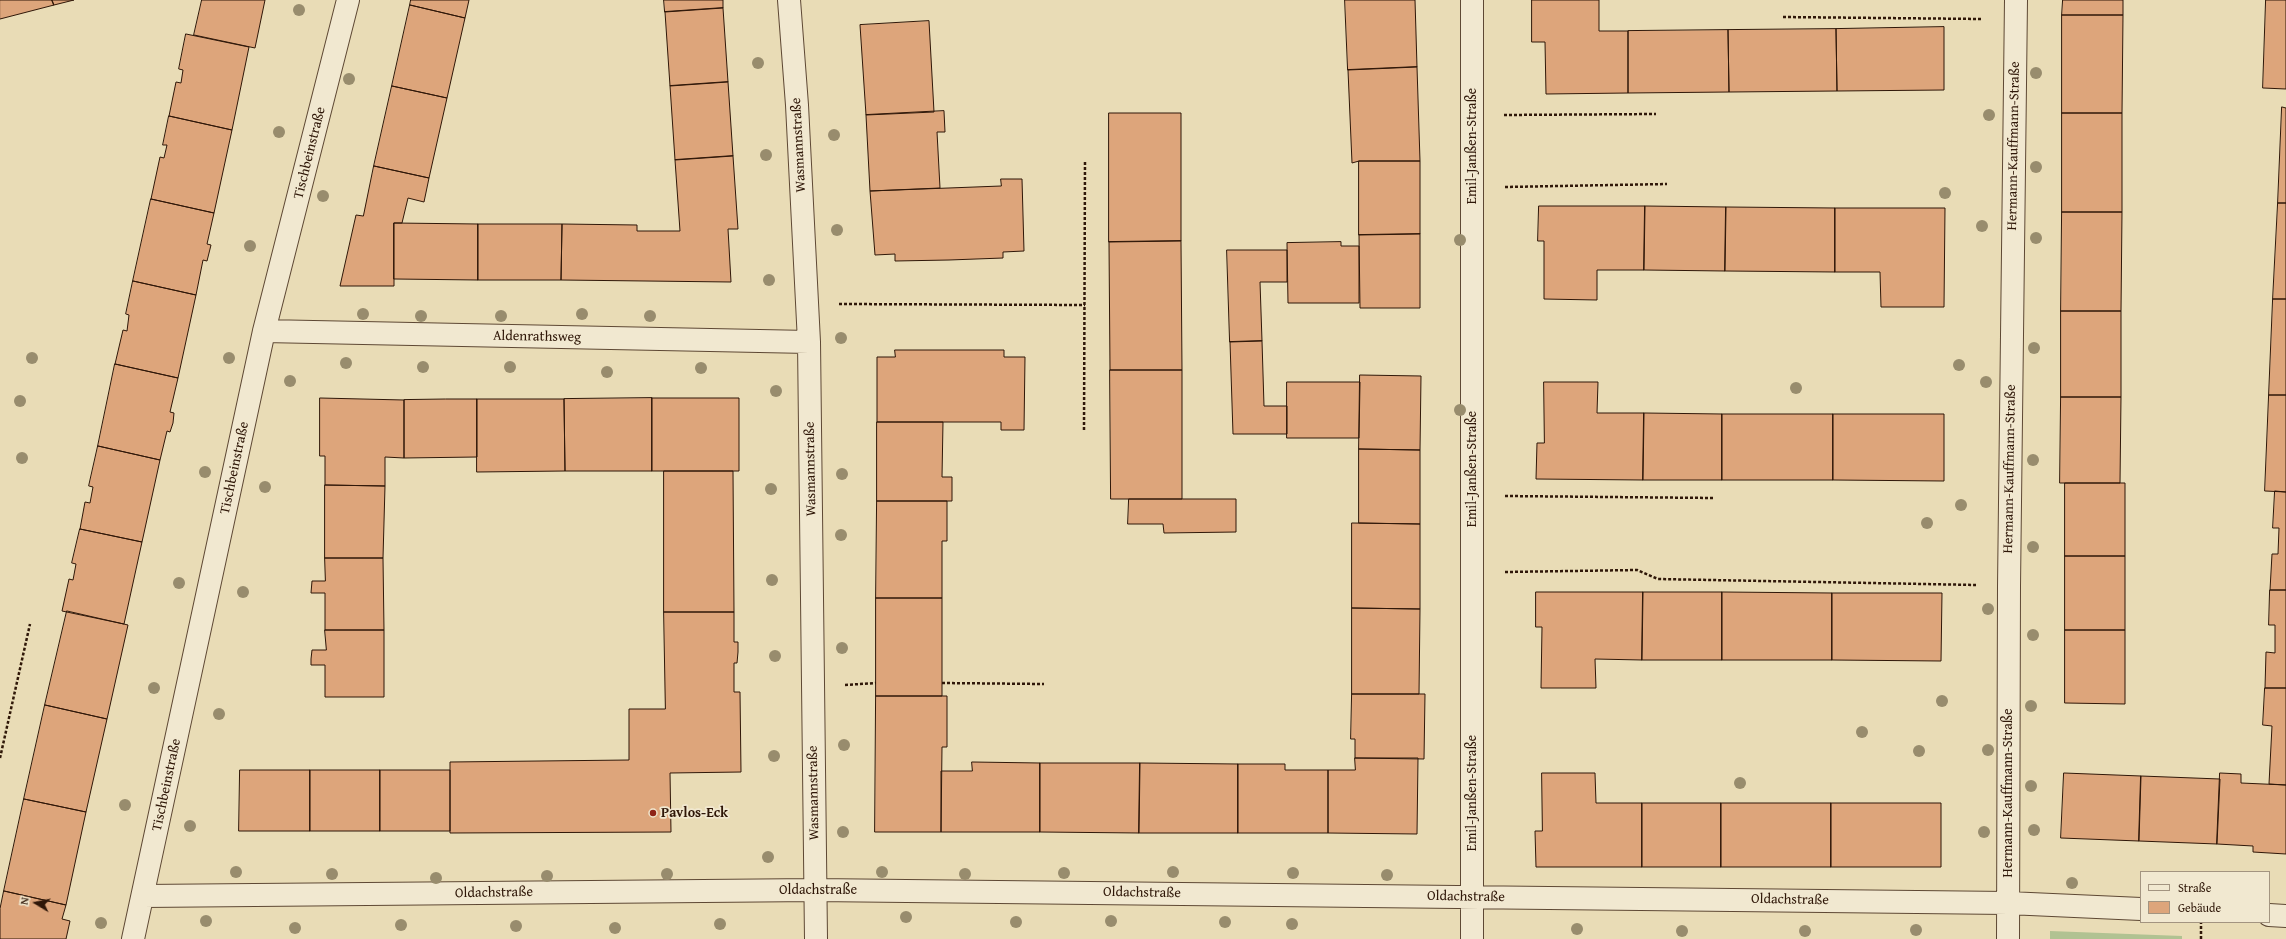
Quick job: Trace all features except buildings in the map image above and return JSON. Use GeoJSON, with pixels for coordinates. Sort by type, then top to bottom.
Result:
{"type":"FeatureCollection","features":[{"type":"Feature","properties":{"kind":"street","name":"Tischbeinstraße"},"geometry":{"type":"LineString","coordinates":[[133,939],[264,331],[348,0]]}},
{"type":"Feature","properties":{"kind":"street","name":"Wasmannstraße"},"geometry":{"type":"LineString","coordinates":[[789,0],[797,105],[809,342],[816,939]]}},
{"type":"Feature","properties":{"kind":"street","name":"Emil-Janßen-Straße"},"geometry":{"type":"LineString","coordinates":[[1472,0],[1472,939]]}},
{"type":"Feature","properties":{"kind":"street","name":"Hermann-Kauffmann-Straße"},"geometry":{"type":"LineString","coordinates":[[2008,939],[2009,586],[2016,10]]}},
{"type":"Feature","properties":{"kind":"street","name":"Aldenrathsweg"},"geometry":{"type":"LineString","coordinates":[[264,331],[809,342]]}},
{"type":"Feature","properties":{"kind":"street","name":"Oldachstraße"},"geometry":{"type":"LineString","coordinates":[[143,896],[815,890],[2008,902],[2140,909]]}},
{"type":"Feature","properties":{"kind":"street"},"geometry":{"type":"LineString","coordinates":[[2270,915],[2286,916]]}},
{"type":"Feature","properties":{"kind":"path"},"geometry":{"type":"LineString","coordinates":[[1784,18],[2016,10]]}},
{"type":"Feature","properties":{"kind":"path"},"geometry":{"type":"LineString","coordinates":[[1472,115],[1656,114]]}},
{"type":"Feature","properties":{"kind":"path"},"geometry":{"type":"LineString","coordinates":[[1084,430],[1085,160]]}},
{"type":"Feature","properties":{"kind":"path"},"geometry":{"type":"LineString","coordinates":[[1472,187],[1667,184]]}},
{"type":"Feature","properties":{"kind":"path"},"geometry":{"type":"LineString","coordinates":[[807,303],[1085,305]]}},
{"type":"Feature","properties":{"kind":"path"},"geometry":{"type":"LineString","coordinates":[[1472,495],[1714,498]]}},
{"type":"Feature","properties":{"kind":"path"},"geometry":{"type":"LineString","coordinates":[[1472,572],[1637,570],[1658,579],[2009,586]]}},
{"type":"Feature","properties":{"kind":"path"},"geometry":{"type":"LineString","coordinates":[[0,758],[30,624]]}},
{"type":"Feature","properties":{"kind":"path"},"geometry":{"type":"LineString","coordinates":[[942,683],[1044,684]]}},
{"type":"Feature","properties":{"kind":"path"},"geometry":{"type":"LineString","coordinates":[[2201,923],[2201,939]]}},
{"type":"Feature","properties":{"kind":"green space"},"geometry":{"type":"Polygon","coordinates":[[[2050,931],[2182,936],[2182,939],[2050,939],[2050,931]]]}},
{"type":"Feature","properties":{"kind":"place","name":"Pavlos-Eck"},"geometry":{"type":"Point","coordinates":[653,813]}}]}
